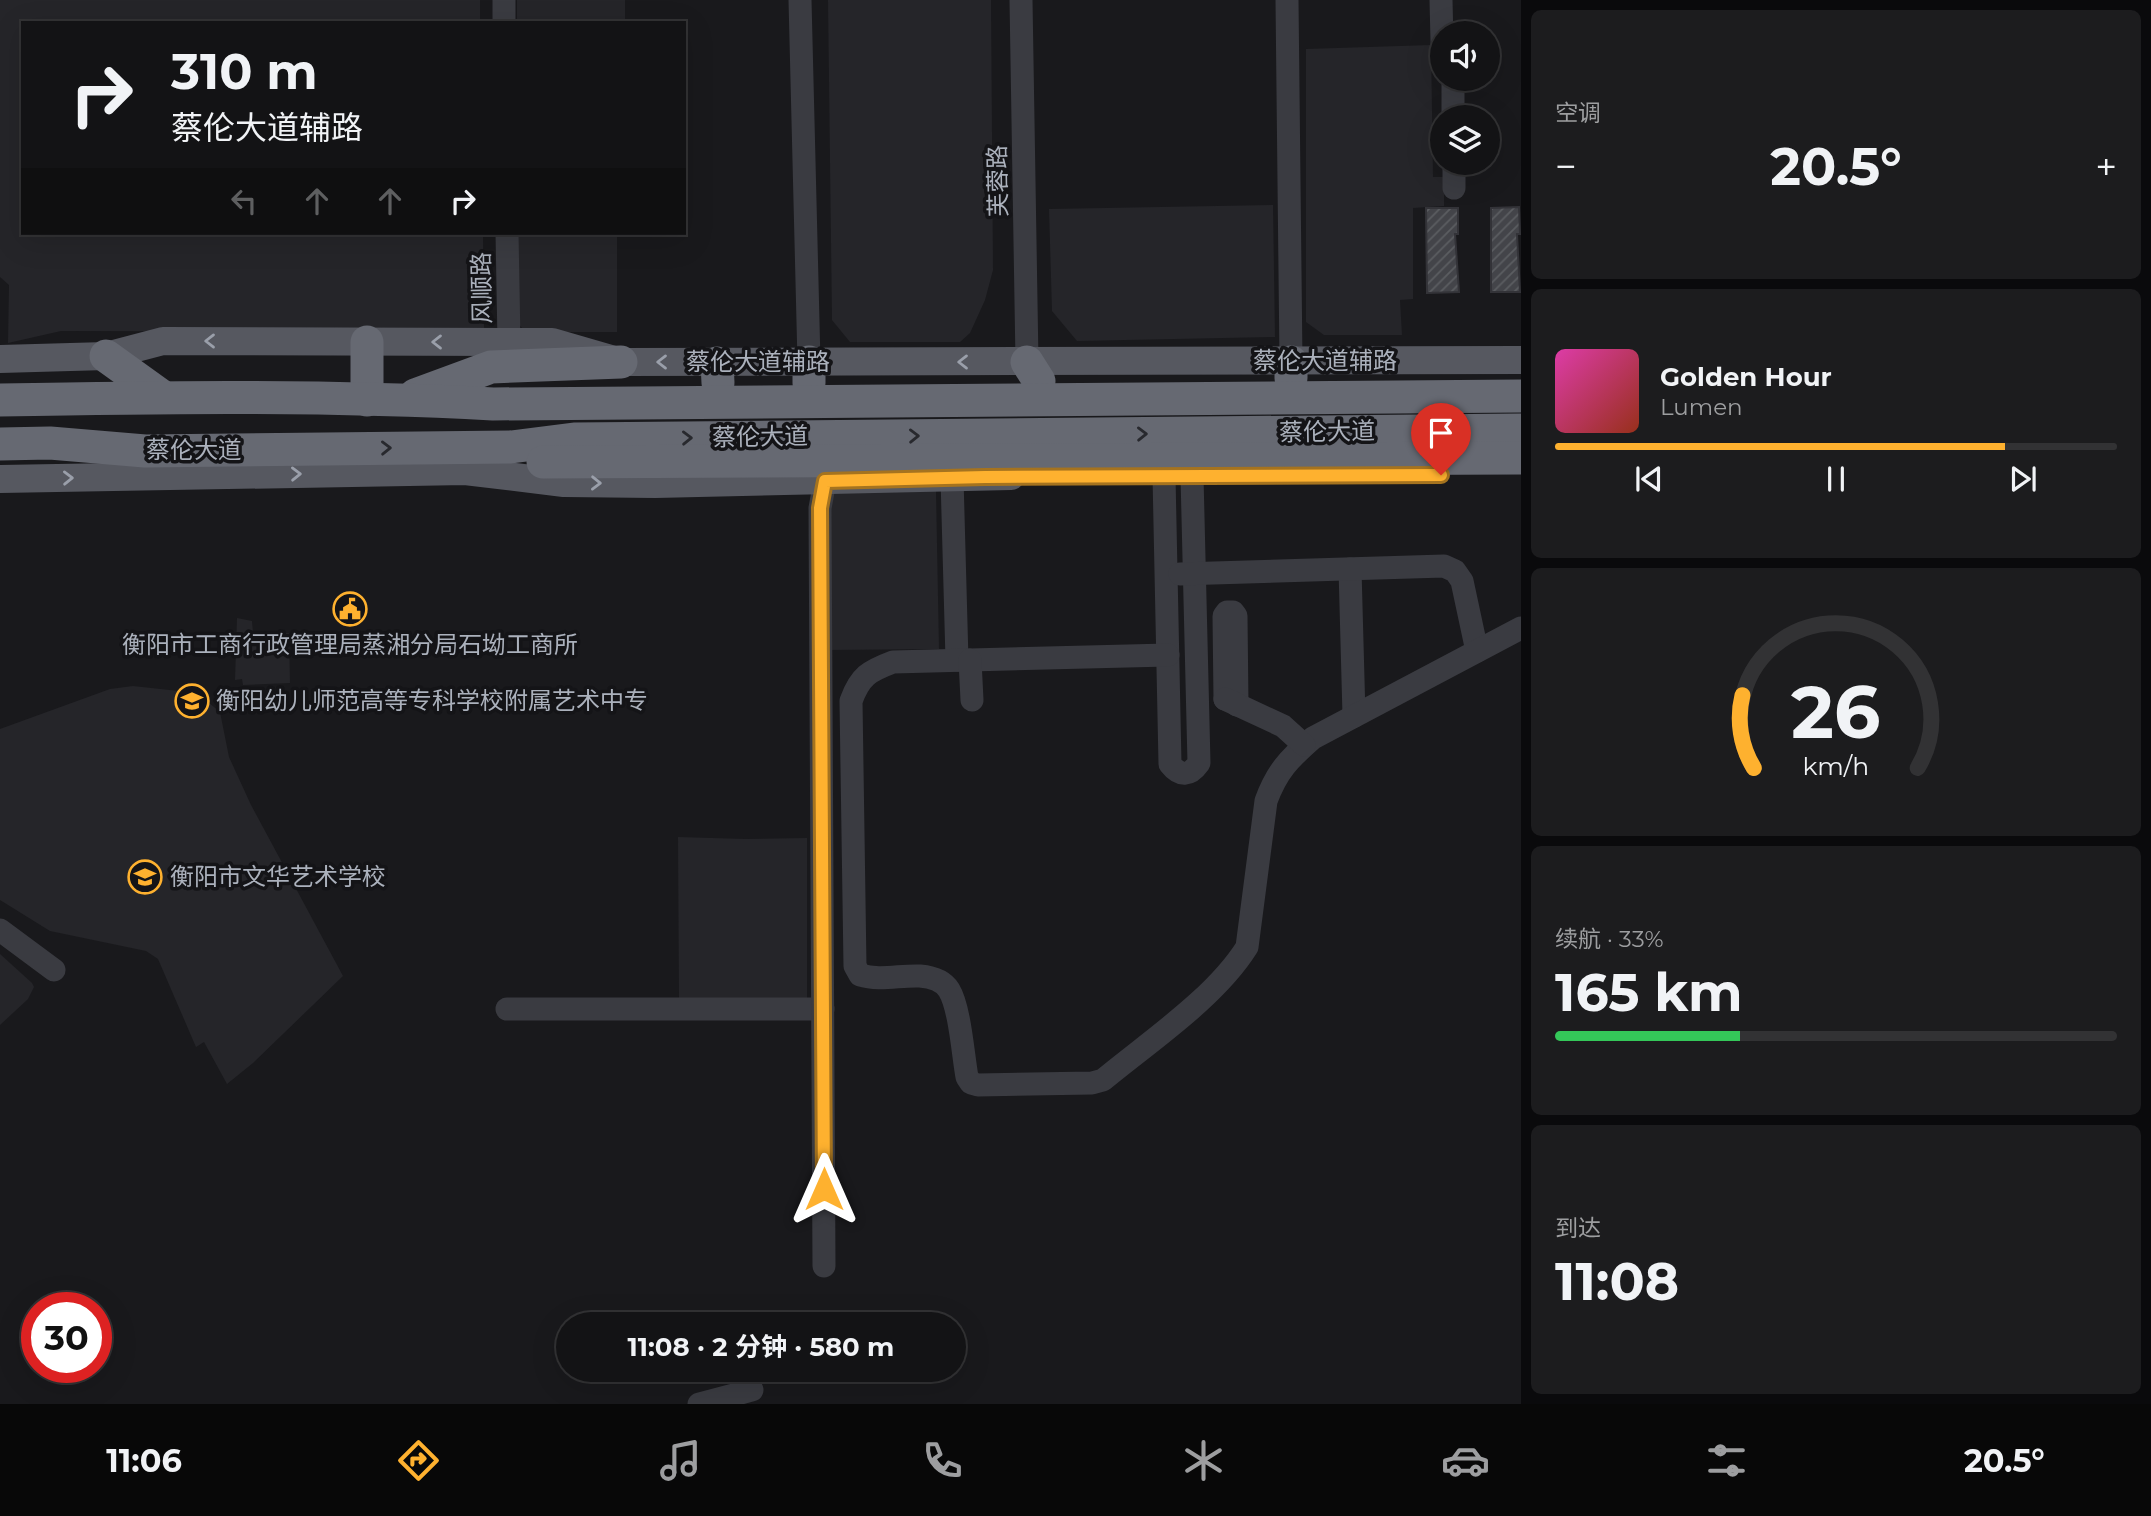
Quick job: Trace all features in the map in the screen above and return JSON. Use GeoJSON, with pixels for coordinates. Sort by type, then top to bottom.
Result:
{"type":"FeatureCollection","features":[{"type":"Feature","properties":{"kind":"highway"},"geometry":{"type":"LineString","coordinates":[[367,342],[367,400]]}},
{"type":"Feature","properties":{"kind":"highway"},"geometry":{"type":"LineString","coordinates":[[106,356],[163,397]]}},
{"type":"Feature","properties":{"kind":"highway"},"geometry":{"type":"LineString","coordinates":[[403,399],[491,367],[621,362]]}},
{"type":"Feature","properties":{"kind":"highway"},"geometry":{"type":"LineString","coordinates":[[403,399],[493,383],[718,373],[1291,370],[1521,376]]}},
{"type":"Feature","properties":{"kind":"highway"},"geometry":{"type":"LineString","coordinates":[[0,385],[163,397]]}},
{"type":"Feature","properties":{"kind":"highway","name":"蔡伦大道"},"geometry":{"type":"LineString","coordinates":[[0,400],[163,397],[403,399],[493,404],[1521,396]]}},
{"type":"Feature","properties":{"kind":"highway","name":"蔡伦大道"},"geometry":{"type":"LineString","coordinates":[[0,443],[50,443],[145,451],[522,455],[574,439],[1521,430]]}},
{"type":"Feature","properties":{"kind":"highway"},"geometry":{"type":"LineString","coordinates":[[0,459],[145,451]]}},
{"type":"Feature","properties":{"kind":"highway"},"geometry":{"type":"LineString","coordinates":[[466,471],[522,455],[654,473],[1198,470],[1247,459],[1521,458]]}},
{"type":"Feature","properties":{"kind":"highway"},"geometry":{"type":"LineString","coordinates":[[522,455],[564,483]]}},
{"type":"Feature","properties":{"kind":"main road","name":"蔡伦大道辅路"},"geometry":{"type":"LineString","coordinates":[[0,359],[106,356],[163,341],[552,342],[621,362],[718,373]]}},
{"type":"Feature","properties":{"kind":"main road","name":"蔡伦大道辅路"},"geometry":{"type":"LineString","coordinates":[[1291,370],[1521,360]]}},
{"type":"Feature","properties":{"kind":"main road"},"geometry":{"type":"LineString","coordinates":[[824,471],[952,478],[1164,476],[1198,470],[1521,474]]}},
{"type":"Feature","properties":{"kind":"main road"},"geometry":{"type":"LineString","coordinates":[[0,479],[466,471],[564,483],[654,473]]}},
{"type":"Feature","properties":{"kind":"street"},"geometry":{"type":"LineString","coordinates":[[489,0],[490,21]]}},
{"type":"Feature","properties":{"kind":"street"},"geometry":{"type":"LineString","coordinates":[[504,0],[505,21]]}},
{"type":"Feature","properties":{"kind":"street"},"geometry":{"type":"LineString","coordinates":[[800,0],[809,372]]}},
{"type":"Feature","properties":{"kind":"street","name":"芙蓉路"},"geometry":{"type":"LineString","coordinates":[[1009,0],[1021,371]]}},
{"type":"Feature","properties":{"kind":"street","name":"芙蓉路"},"geometry":{"type":"LineString","coordinates":[[1021,0],[1021,371]]}},
{"type":"Feature","properties":{"kind":"street"},"geometry":{"type":"LineString","coordinates":[[1287,0],[1291,370]]}},
{"type":"Feature","properties":{"kind":"street"},"geometry":{"type":"LineString","coordinates":[[1441,0],[1442,21]]}},
{"type":"Feature","properties":{"kind":"street"},"geometry":{"type":"LineString","coordinates":[[1454,175],[1454,188]]}},
{"type":"Feature","properties":{"kind":"street","name":"风顺路"},"geometry":{"type":"LineString","coordinates":[[492,235],[501,342]]}},
{"type":"Feature","properties":{"kind":"street","name":"风顺路"},"geometry":{"type":"LineString","coordinates":[[501,342],[508,235]]}},
{"type":"Feature","properties":{"kind":"street"},"geometry":{"type":"LineString","coordinates":[[1164,476],[1170,764],[1176,772],[1184,774],[1193,771],[1199,764],[1194,573],[1198,470]]}},
{"type":"Feature","properties":{"kind":"street"},"geometry":{"type":"LineString","coordinates":[[824,471],[820,508],[824,1266]]}},
{"type":"Feature","properties":{"kind":"street"},"geometry":{"type":"LineString","coordinates":[[952,478],[964,660],[972,700]]}},
{"type":"Feature","properties":{"kind":"street"},"geometry":{"type":"LineString","coordinates":[[1166,575],[1444,566],[1455,571],[1462,581],[1477,651]]}},
{"type":"Feature","properties":{"kind":"street"},"geometry":{"type":"LineString","coordinates":[[1350,569],[1354,716]]}},
{"type":"Feature","properties":{"kind":"street"},"geometry":{"type":"LineString","coordinates":[[1168,655],[893,662],[870,671],[857,686],[851,701],[855,966],[860,975],[870,978],[920,976],[942,982],[949,990],[955,1009],[967,1077],[971,1083],[1092,1083],[1103,1080],[1206,995],[1248,947],[1266,801],[1273,780],[1287,761],[1313,738],[1521,628]]}},
{"type":"Feature","properties":{"kind":"street"},"geometry":{"type":"LineString","coordinates":[[1169,687],[1197,687],[1283,726],[1304,746]]}},
{"type":"Feature","properties":{"kind":"street"},"geometry":{"type":"LineString","coordinates":[[0,930],[54,970]]}},
{"type":"Feature","properties":{"kind":"street"},"geometry":{"type":"LineString","coordinates":[[507,1009],[822,1009]]}},
{"type":"Feature","properties":{"kind":"street"},"geometry":{"type":"LineString","coordinates":[[699,1404],[751,1391]]}},
{"type":"Feature","properties":{"kind":"shaded area"},"geometry":{"type":"Polygon","coordinates":[[[0,0],[480,0],[480,21],[21,21],[21,235],[483,235],[484,328],[475,332],[61,331],[8,343],[9,285],[0,277],[0,0]]]}},
{"type":"Feature","properties":{"kind":"shaded area"},"geometry":{"type":"Polygon","coordinates":[[[517,0],[625,0],[625,21],[517,21],[517,0]]]}},
{"type":"Feature","properties":{"kind":"shaded area"},"geometry":{"type":"Polygon","coordinates":[[[828,0],[991,0],[993,270],[985,300],[970,333],[960,342],[850,342],[832,320],[828,0]]]}},
{"type":"Feature","properties":{"kind":"shaded area"},"geometry":{"type":"Polygon","coordinates":[[[1430,45],[1430,175],[1444,177],[1444,206],[1413,208],[1413,299],[1400,300],[1402,335],[1324,335],[1306,322],[1306,49],[1430,45]]]}},
{"type":"Feature","properties":{"kind":"shaded area"},"geometry":{"type":"Polygon","coordinates":[[[1273,205],[1275,337],[1077,341],[1052,311],[1049,209],[1273,205]]]}},
{"type":"Feature","properties":{"kind":"shaded area"},"geometry":{"type":"Polygon","coordinates":[[[518,235],[617,235],[617,332],[525,332],[518,323],[518,235]]]}},
{"type":"Feature","properties":{"kind":"shaded area"},"geometry":{"type":"Polygon","coordinates":[[[936,491],[939,649],[827,650],[826,503],[836,492],[936,491]]]}},
{"type":"Feature","properties":{"kind":"shaded area"},"geometry":{"type":"Polygon","coordinates":[[[237,618],[252,621],[253,633],[289,633],[290,683],[243,685],[242,679],[235,680],[237,618]]]}},
{"type":"Feature","properties":{"kind":"shaded area","name":"衡阳市文华艺术学校"},"geometry":{"type":"Polygon","coordinates":[[[133,686],[197,693],[220,712],[229,757],[251,805],[343,976],[253,1063],[227,1084],[204,1042],[196,1047],[158,959],[146,951],[50,931],[0,900],[0,729],[110,689],[133,686]]]}},
{"type":"Feature","properties":{"kind":"shaded area"},"geometry":{"type":"Polygon","coordinates":[[[678,837],[807,838],[807,1000],[679,1000],[678,837]]]}},
{"type":"Feature","properties":{"kind":"shaded area"},"geometry":{"type":"Polygon","coordinates":[[[0,954],[34,987],[28,999],[0,1025],[0,954]]]}},
{"type":"Feature","properties":{"kind":"building"},"geometry":{"type":"Polygon","coordinates":[[[1519,207],[1520,234],[1517,234],[1520,292],[1491,292],[1491,208],[1519,207]]]}},
{"type":"Feature","properties":{"kind":"building"},"geometry":{"type":"Polygon","coordinates":[[[1426,208],[1458,208],[1458,234],[1455,234],[1459,292],[1427,293],[1426,208]]]}},
{"type":"Feature","properties":{"kind":"place","name":"衡阳市工商行政管理局蒸湘分局石坳工商所"},"geometry":{"type":"Point","coordinates":[350,609]}},
{"type":"Feature","properties":{"kind":"place","name":"衡阳幼儿师范高等专科学校附属艺术中专"},"geometry":{"type":"Point","coordinates":[192,701]}},
{"type":"Feature","properties":{"kind":"place","name":"衡阳市文华艺术学校"},"geometry":{"type":"Point","coordinates":[145,877]}},
{"type":"Feature","properties":{"kind":"route"},"geometry":{"type":"LineString","coordinates":[[824,1189],[820,508],[825,481],[985,477],[1441,475]]}}]}
